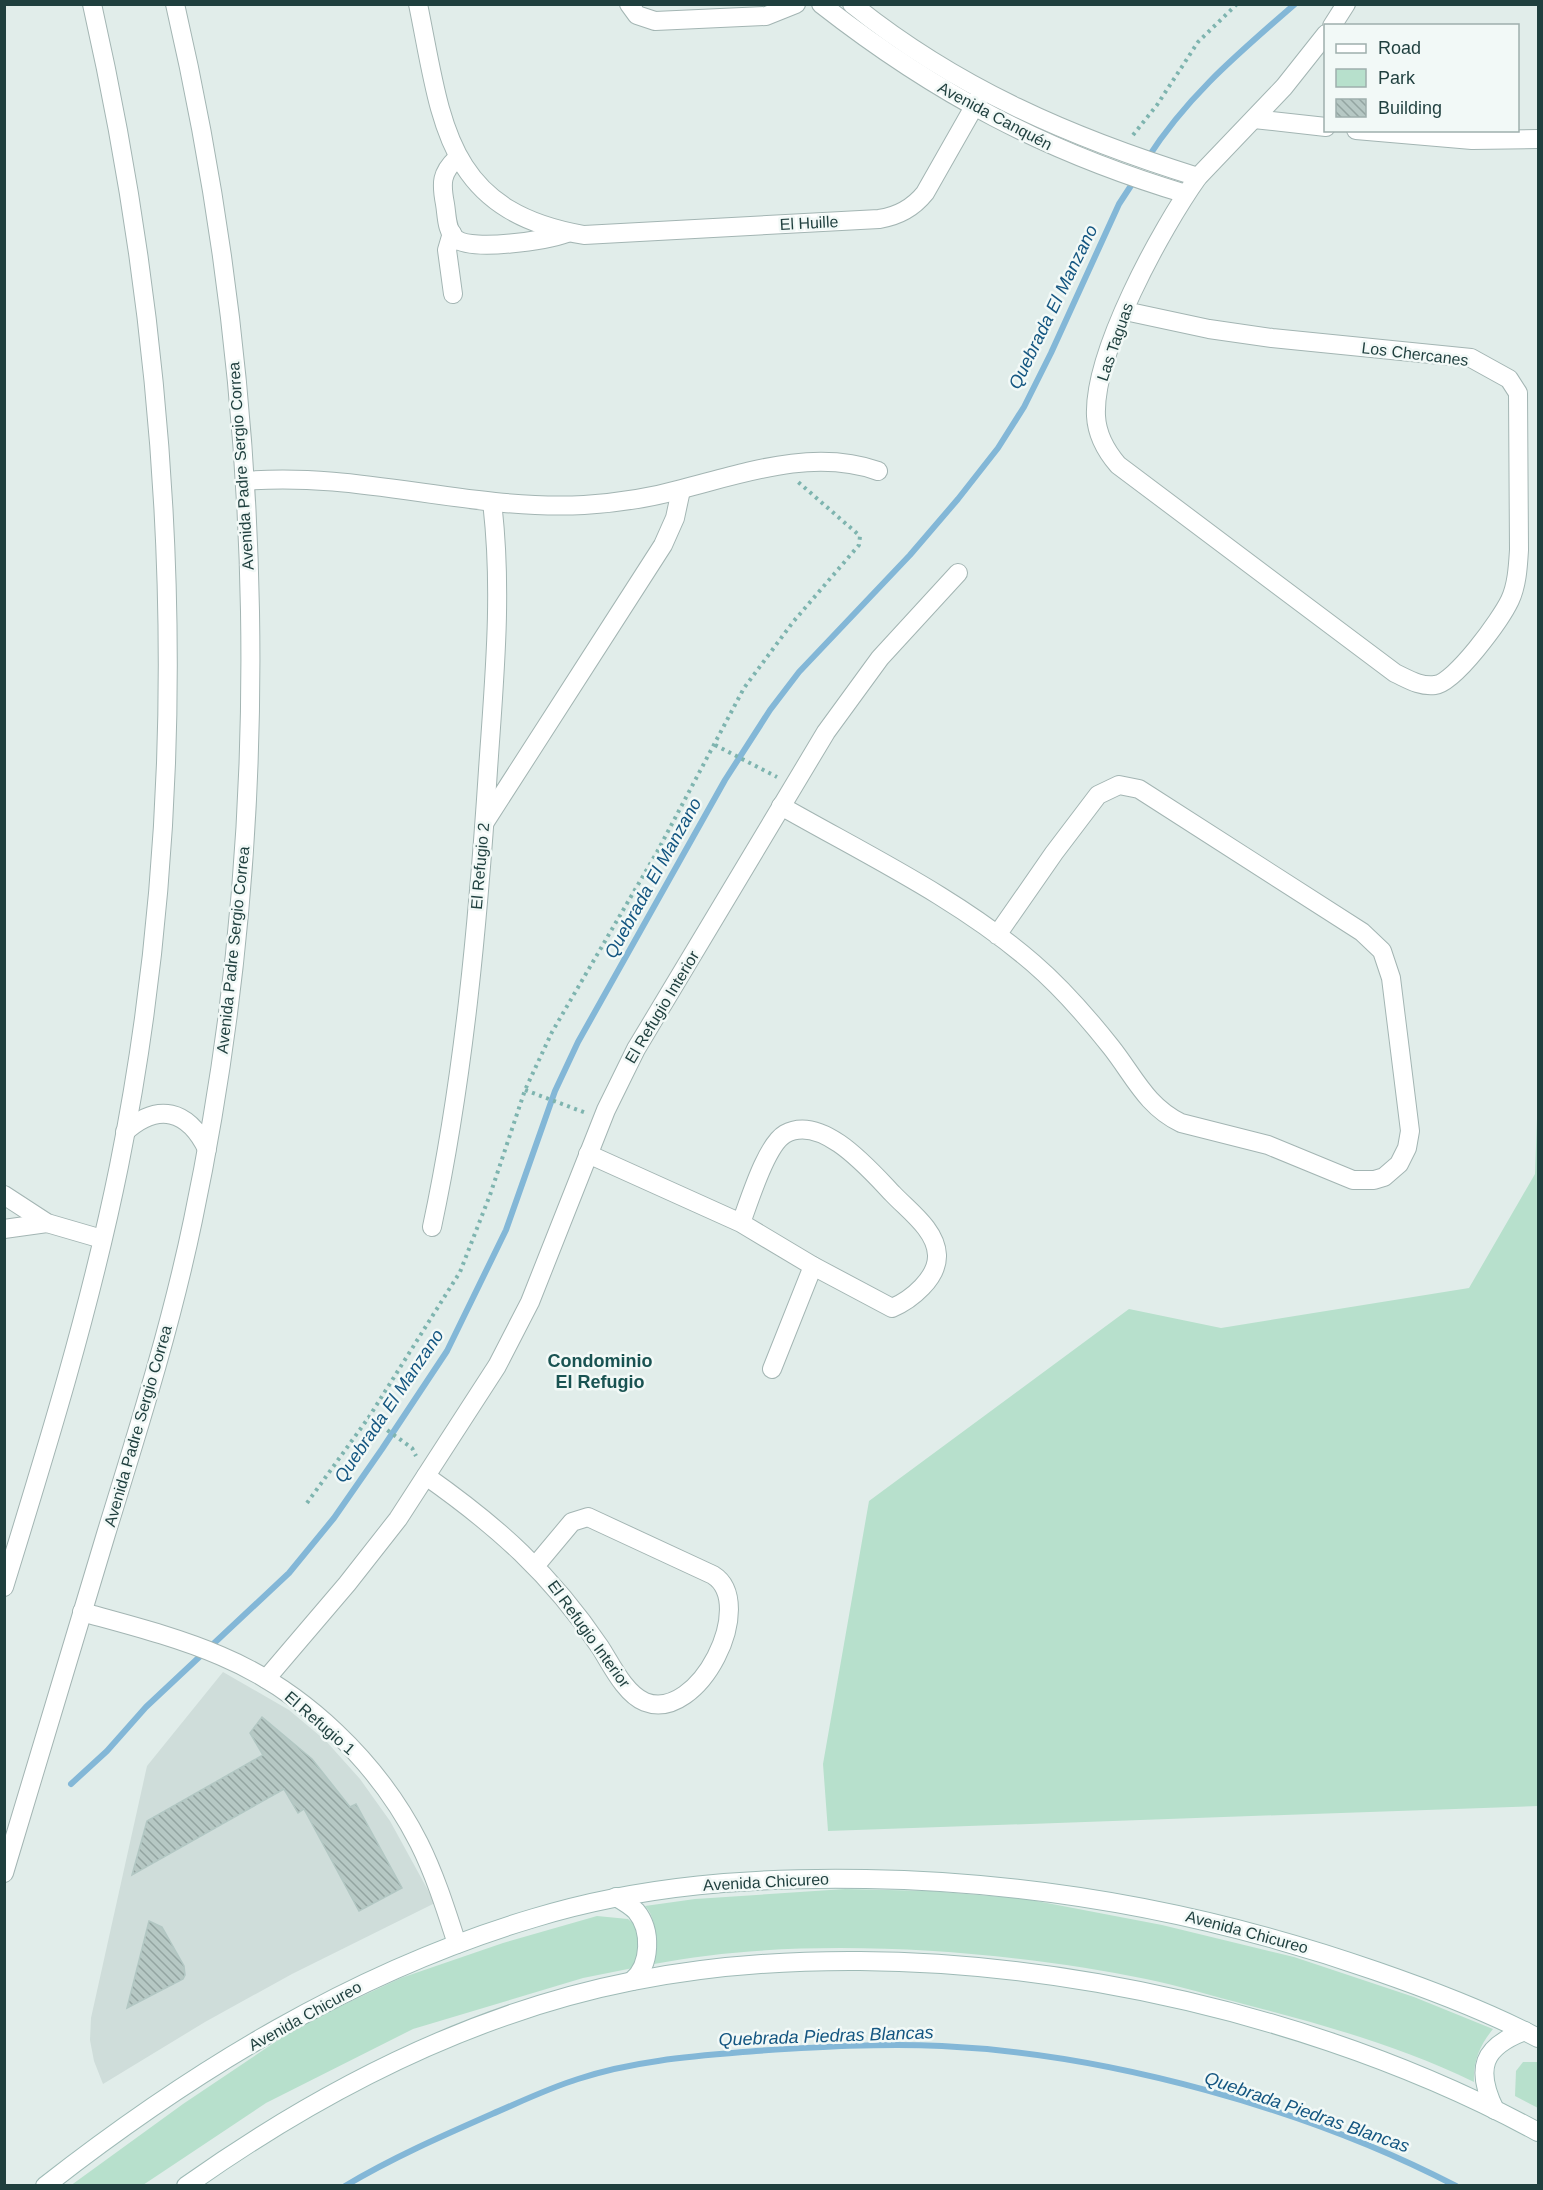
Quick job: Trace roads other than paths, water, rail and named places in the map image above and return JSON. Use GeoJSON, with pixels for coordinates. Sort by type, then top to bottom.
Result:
{"type":"FeatureCollection","features":[{"type":"Feature","properties":{"kind":"street"},"geometry":{"type":"LineString","coordinates":[[4,1587],[68,1370],[102,1239],[125,1132],[145,1008],[161,862],[167,712],[163,527],[154,378],[138,249],[118,130],[92,4]]}},
{"type":"Feature","properties":{"kind":"street","name":"Avenida Padre Sergio Correa"},"geometry":{"type":"LineString","coordinates":[[4,1873],[153,1380],[192,1223],[207,1149],[228,1012],[244,870],[250,713],[245,481],[234,359],[215,208],[199,115],[175,4]]}},
{"type":"Feature","properties":{"kind":"street","name":"El Huille"},"geometry":{"type":"LineString","coordinates":[[418,4],[440,111],[457,158],[475,183],[504,207],[537,223],[568,232],[603,235],[879,219],[897,215],[913,206],[925,193],[983,91]]}},
{"type":"Feature","properties":{"kind":"street"},"geometry":{"type":"LineString","coordinates":[[629,4],[637,15],[655,21],[766,16],[796,4]]}},
{"type":"Feature","properties":{"kind":"street","name":"Avenida Canquén"},"geometry":{"type":"LineString","coordinates":[[821,4],[899,62],[973,107],[1044,143],[1121,174],[1186,194]]}},
{"type":"Feature","properties":{"kind":"street","name":"Avenida Canquén"},"geometry":{"type":"LineString","coordinates":[[852,4],[902,40],[983,91],[1041,121],[1126,154],[1198,177]]}},
{"type":"Feature","properties":{"kind":"street"},"geometry":{"type":"LineString","coordinates":[[1333,24],[1346,4]]}},
{"type":"Feature","properties":{"kind":"street","name":"Las Taguas"},"geometry":{"type":"LineString","coordinates":[[1324,37],[1284,87],[1198,177],[1154,250],[1125,311],[1102,374],[1096,403],[1100,438],[1111,457],[1127,472],[1395,673],[1417,684],[1436,685]]}},
{"type":"Feature","properties":{"kind":"street"},"geometry":{"type":"LineString","coordinates":[[1254,119],[1324,127]]}},
{"type":"Feature","properties":{"kind":"street"},"geometry":{"type":"LineString","coordinates":[[1379,132],[1472,140],[1539,139]]}},
{"type":"Feature","properties":{"kind":"street"},"geometry":{"type":"LineString","coordinates":[[453,294],[447,250],[452,233],[442,185],[445,169],[457,158]]}},
{"type":"Feature","properties":{"kind":"street","name":"El Huille"},"geometry":{"type":"LineString","coordinates":[[452,233],[461,242],[473,244],[542,240],[568,232]]}},
{"type":"Feature","properties":{"kind":"street","name":"Los Chercanes"},"geometry":{"type":"LineString","coordinates":[[1125,311],[1209,329],[1272,338],[1471,358],[1509,379],[1518,393],[1519,550],[1517,574],[1510,600],[1463,666],[1449,679],[1436,685]]}},
{"type":"Feature","properties":{"kind":"street"},"geometry":{"type":"LineString","coordinates":[[245,481],[296,478],[492,502],[584,505],[630,500],[681,490],[779,466],[840,463],[878,471]]}},
{"type":"Feature","properties":{"kind":"street"},"geometry":{"type":"LineString","coordinates":[[484,824],[663,545],[675,518],[681,490]]}},
{"type":"Feature","properties":{"kind":"street","name":"El Refugio 2"},"geometry":{"type":"LineString","coordinates":[[432,1227],[455,1103],[484,824],[499,586],[492,502]]}},
{"type":"Feature","properties":{"kind":"street","name":"El Refugio Interior"},"geometry":{"type":"LineString","coordinates":[[266,1679],[370,1556],[426,1476],[514,1336],[530,1302],[610,1101],[636,1049],[781,806],[852,694],[905,629],[958,573]]}},
{"type":"Feature","properties":{"kind":"street"},"geometry":{"type":"LineString","coordinates":[[781,806],[958,907],[1035,965],[1112,1048],[1148,1100],[1168,1116],[1181,1123],[1268,1144],[1353,1180],[1374,1180],[1384,1177],[1399,1164],[1404,1155],[1410,1131],[1407,1101],[1391,978],[1382,951],[1362,932],[1139,789],[1119,785],[1098,795],[997,935]]}},
{"type":"Feature","properties":{"kind":"street"},"geometry":{"type":"LineString","coordinates":[[125,1132],[141,1119],[156,1114],[170,1114],[189,1123],[207,1149]]}},
{"type":"Feature","properties":{"kind":"street"},"geometry":{"type":"LineString","coordinates":[[588,1154],[741,1223],[813,1266],[892,1308],[916,1293],[935,1267],[937,1256],[931,1233],[855,1154],[813,1131],[800,1129],[782,1136],[762,1171],[741,1223]]}},
{"type":"Feature","properties":{"kind":"street"},"geometry":{"type":"LineString","coordinates":[[4,1195],[47,1223],[102,1239]]}},
{"type":"Feature","properties":{"kind":"street"},"geometry":{"type":"LineString","coordinates":[[4,1229],[47,1223]]}},
{"type":"Feature","properties":{"kind":"street"},"geometry":{"type":"LineString","coordinates":[[772,1369],[813,1266]]}},
{"type":"Feature","properties":{"kind":"street","name":"El Refugio Interior"},"geometry":{"type":"LineString","coordinates":[[426,1476],[484,1518],[536,1565],[564,1596],[626,1686],[640,1700],[654,1705],[673,1701],[698,1684],[713,1664],[724,1632],[729,1599],[724,1584],[713,1575],[588,1517],[572,1522],[536,1565]]}},
{"type":"Feature","properties":{"kind":"street","name":"El Refugio 1"},"geometry":{"type":"LineString","coordinates":[[82,1612],[190,1644],[222,1656],[266,1679],[323,1721],[378,1777],[419,1843],[440,1893],[457,1944]]}},
{"type":"Feature","properties":{"kind":"street","name":"Avenida Chicureo"},"geometry":{"type":"LineString","coordinates":[[45,2186],[144,2113],[248,2046],[348,1991],[457,1944],[534,1917],[616,1898],[704,1884],[816,1878],[975,1883],[1088,1897],[1211,1921],[1278,1939],[1398,1978],[1532,2034]]}},
{"type":"Feature","properties":{"kind":"street"},"geometry":{"type":"LineString","coordinates":[[616,1898],[636,1911],[642,1922],[646,1940],[644,1965],[632,1981]]}},
{"type":"Feature","properties":{"kind":"street"},"geometry":{"type":"LineString","coordinates":[[186,2186],[315,2104],[403,2058],[501,2018],[632,1981],[722,1968],[852,1962],[966,1967],[1090,1982],[1206,2006],[1305,2035],[1418,2075],[1539,2132]]}},
{"type":"Feature","properties":{"kind":"street"},"geometry":{"type":"LineString","coordinates":[[1495,2110],[1485,2079],[1487,2056],[1501,2041],[1532,2034]]}},
{"type":"Feature","properties":{"kind":"waterway","name":"Quebrada El Manzano"},"geometry":{"type":"LineString","coordinates":[[1147,159],[1180,115],[1215,76],[1295,4]]}},
{"type":"Feature","properties":{"kind":"waterway","name":"Quebrada El Manzano"},"geometry":{"type":"LineString","coordinates":[[71,1784],[107,1751],[146,1707],[289,1573],[334,1518],[447,1351],[506,1230],[555,1091],[578,1042],[725,780],[770,710],[799,672],[910,555],[998,448],[1024,407],[1119,204],[1134,181]]}},
{"type":"Feature","properties":{"kind":"waterway","name":"Quebrada Piedras Blancas"},"geometry":{"type":"LineString","coordinates":[[345,2186],[399,2157],[545,2091],[622,2067],[756,2051],[896,2045],[1006,2051],[1072,2060],[1206,2090],[1337,2133],[1398,2158],[1456,2186]]}},
{"type":"Feature","properties":{"kind":"district","name":"Condominio El Refugio"},"geometry":{"type":"Point","coordinates":[600,1371]}}]}
